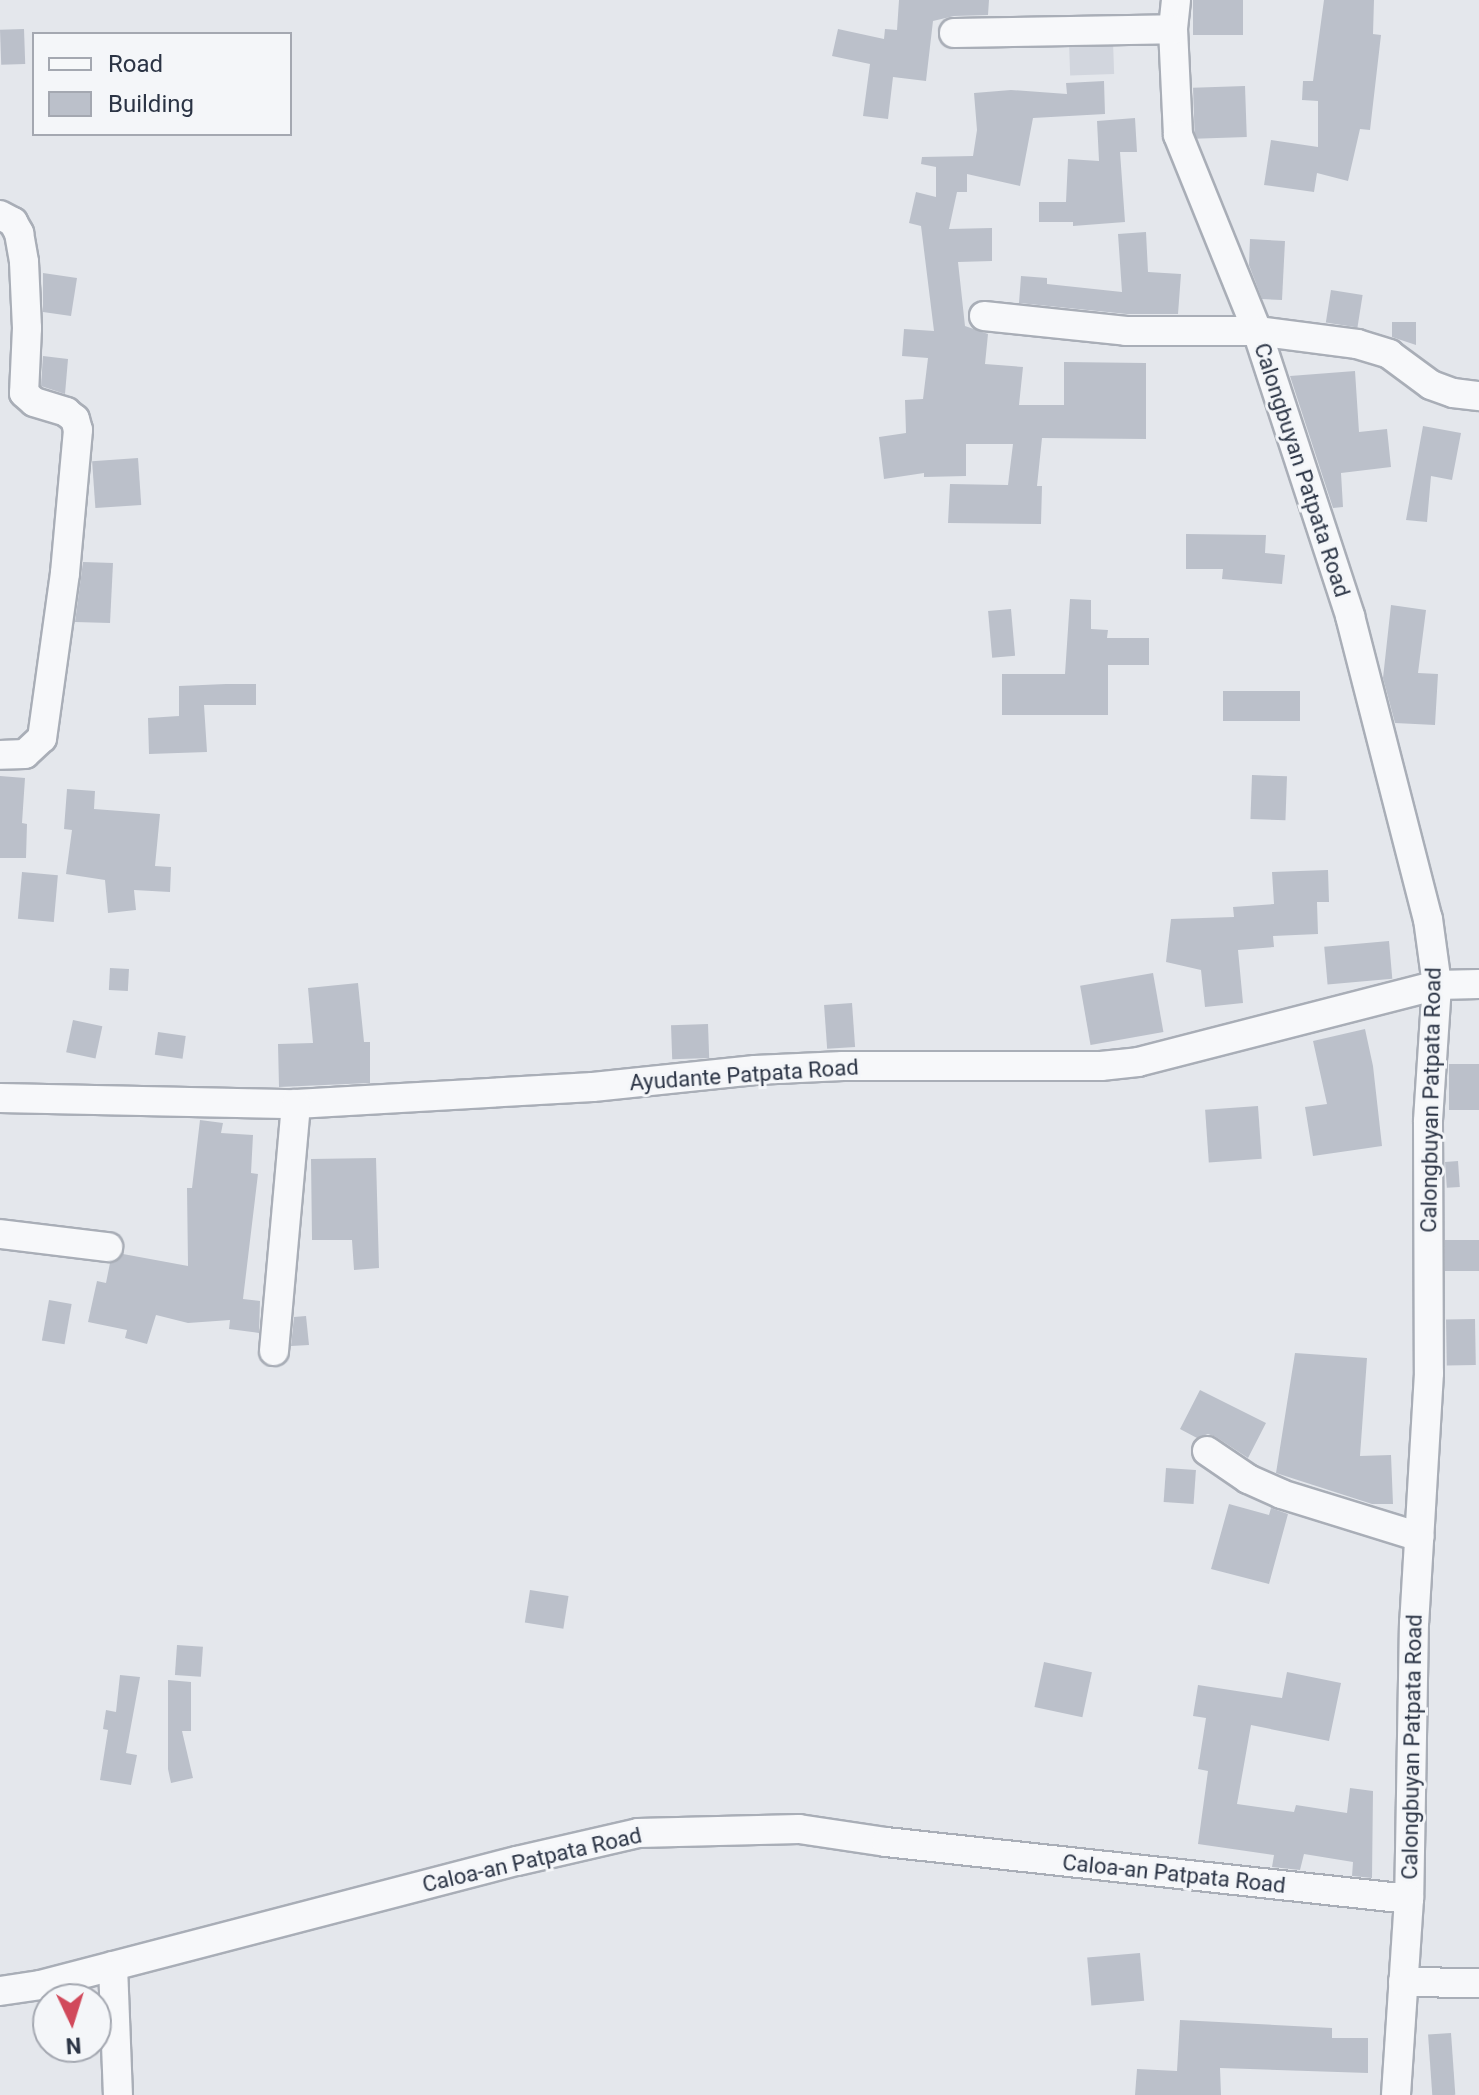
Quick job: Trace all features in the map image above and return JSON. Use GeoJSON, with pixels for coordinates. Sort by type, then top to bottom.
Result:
{"type":"FeatureCollection","features":[{"type":"Feature","properties":{"kind":"street","name":"Calongbuyan Patpata Road"},"geometry":{"type":"LineString","coordinates":[[1176,0],[1173,29],[1178,135],[1257,331],[1350,616],[1428,919],[1437,985],[1428,1122],[1429,1373],[1420,1537],[1409,1899],[1396,2095]]}},
{"type":"Feature","properties":{"kind":"street"},"geometry":{"type":"LineString","coordinates":[[954,33],[1173,29]]}},
{"type":"Feature","properties":{"kind":"street"},"geometry":{"type":"LineString","coordinates":[[0,215],[13,222],[19,233],[24,262],[27,328],[24,393],[34,402],[66,412],[75,419],[78,430],[65,573],[42,738],[25,754],[0,755]]}},
{"type":"Feature","properties":{"kind":"street"},"geometry":{"type":"LineString","coordinates":[[984,316],[1126,331],[1257,331],[1378,348],[1431,385],[1453,393],[1479,396]]}},
{"type":"Feature","properties":{"kind":"street","name":"Ayudante Patpata Road"},"geometry":{"type":"LineString","coordinates":[[0,1098],[296,1104],[593,1087],[829,1066],[1101,1066],[1138,1062],[1437,985],[1479,984]]}},
{"type":"Feature","properties":{"kind":"street"},"geometry":{"type":"LineString","coordinates":[[274,1351],[296,1104]]}},
{"type":"Feature","properties":{"kind":"street"},"geometry":{"type":"LineString","coordinates":[[0,1234],[108,1247]]}},
{"type":"Feature","properties":{"kind":"street"},"geometry":{"type":"LineString","coordinates":[[1207,1451],[1248,1479],[1281,1494],[1420,1537]]}},
{"type":"Feature","properties":{"kind":"street","name":"Caloa-an Patpata Road"},"geometry":{"type":"LineString","coordinates":[[0,1991],[40,1985],[623,1836],[725,1828],[799,1829],[886,1842],[1409,1899]]}},
{"type":"Feature","properties":{"kind":"street"},"geometry":{"type":"LineString","coordinates":[[113,1966],[118,2095]]}},
{"type":"Feature","properties":{"kind":"street"},"geometry":{"type":"LineString","coordinates":[[1403,1982],[1479,1983]]}},
{"type":"Feature","properties":{"kind":"shaded area"},"geometry":{"type":"Polygon","coordinates":[[[1113,41],[1114,74],[1070,76],[1069,43],[1113,41]]]}},
{"type":"Feature","properties":{"kind":"building"},"geometry":{"type":"Polygon","coordinates":[[[899,0],[989,0],[988,15],[954,16],[933,21],[926,81],[893,77],[888,119],[863,116],[870,64],[832,56],[838,29],[884,39],[885,29],[897,30],[899,0]]]}},
{"type":"Feature","properties":{"kind":"building"},"geometry":{"type":"Polygon","coordinates":[[[1193,0],[1243,0],[1243,35],[1193,35],[1193,0]]]}},
{"type":"Feature","properties":{"kind":"building"},"geometry":{"type":"Polygon","coordinates":[[[1324,0],[1374,0],[1373,34],[1381,35],[1370,130],[1360,129],[1348,181],[1317,173],[1314,192],[1264,185],[1271,140],[1318,147],[1318,101],[1302,100],[1303,81],[1313,81],[1324,0]]]}},
{"type":"Feature","properties":{"kind":"building"},"geometry":{"type":"Polygon","coordinates":[[[24,29],[25,64],[1,65],[0,30],[24,29]]]}},
{"type":"Feature","properties":{"kind":"building"},"geometry":{"type":"Polygon","coordinates":[[[1104,81],[1105,114],[1033,118],[1020,186],[967,174],[967,192],[957,192],[949,229],[992,228],[992,261],[958,262],[965,326],[988,334],[985,364],[1023,367],[1019,405],[1064,405],[1064,362],[1146,363],[1146,439],[1042,438],[1037,486],[1042,486],[1041,524],[948,523],[950,484],[1008,485],[1013,444],[966,444],[966,476],[924,477],[924,473],[884,479],[879,437],[906,433],[905,400],[923,399],[928,358],[902,356],[904,329],[934,331],[921,226],[909,223],[916,192],[936,197],[936,167],[921,164],[922,157],[973,156],[977,130],[974,93],[1011,90],[1067,94],[1066,83],[1104,81]]]}},
{"type":"Feature","properties":{"kind":"building"},"geometry":{"type":"Polygon","coordinates":[[[1245,86],[1247,137],[1195,139],[1193,88],[1245,86]]]}},
{"type":"Feature","properties":{"kind":"building"},"geometry":{"type":"Polygon","coordinates":[[[1135,118],[1137,152],[1120,152],[1125,222],[1073,226],[1073,222],[1039,222],[1039,202],[1066,202],[1068,159],[1099,161],[1097,121],[1135,118]]]}},
{"type":"Feature","properties":{"kind":"building"},"geometry":{"type":"Polygon","coordinates":[[[1146,232],[1148,272],[1181,274],[1178,314],[1127,314],[1019,303],[1021,276],[1047,278],[1047,284],[1122,292],[1118,234],[1146,232]]]}},
{"type":"Feature","properties":{"kind":"building"},"geometry":{"type":"Polygon","coordinates":[[[1250,239],[1285,241],[1282,300],[1262,299],[1249,265],[1250,239]]]}},
{"type":"Feature","properties":{"kind":"building"},"geometry":{"type":"Polygon","coordinates":[[[43,273],[77,278],[71,316],[43,312],[43,273]]]}},
{"type":"Feature","properties":{"kind":"building"},"geometry":{"type":"Polygon","coordinates":[[[1331,290],[1363,295],[1357,328],[1326,323],[1331,290]]]}},
{"type":"Feature","properties":{"kind":"building"},"geometry":{"type":"Polygon","coordinates":[[[1392,322],[1416,322],[1416,345],[1392,337],[1392,322]]]}},
{"type":"Feature","properties":{"kind":"building"},"geometry":{"type":"Polygon","coordinates":[[[43,356],[68,359],[65,394],[41,386],[43,356]]]}},
{"type":"Feature","properties":{"kind":"building"},"geometry":{"type":"Polygon","coordinates":[[[1355,371],[1359,432],[1387,429],[1391,467],[1341,473],[1343,507],[1333,508],[1290,376],[1355,371]]]}},
{"type":"Feature","properties":{"kind":"building"},"geometry":{"type":"Polygon","coordinates":[[[1423,426],[1461,433],[1452,480],[1431,476],[1427,522],[1406,520],[1423,426]]]}},
{"type":"Feature","properties":{"kind":"building"},"geometry":{"type":"Polygon","coordinates":[[[138,458],[141,505],[95,508],[92,461],[138,458]]]}},
{"type":"Feature","properties":{"kind":"building"},"geometry":{"type":"Polygon","coordinates":[[[1186,534],[1266,535],[1265,553],[1285,555],[1282,584],[1222,579],[1223,569],[1186,569],[1186,534]]]}},
{"type":"Feature","properties":{"kind":"building"},"geometry":{"type":"Polygon","coordinates":[[[83,562],[113,563],[110,623],[75,622],[83,562]]]}},
{"type":"Feature","properties":{"kind":"building"},"geometry":{"type":"Polygon","coordinates":[[[1070,599],[1091,600],[1091,629],[1108,630],[1107,638],[1149,638],[1149,665],[1108,665],[1108,715],[1002,715],[1002,674],[1065,674],[1070,599]]]}},
{"type":"Feature","properties":{"kind":"building"},"geometry":{"type":"Polygon","coordinates":[[[1391,605],[1426,610],[1418,673],[1438,674],[1435,725],[1395,723],[1383,678],[1391,605]]]}},
{"type":"Feature","properties":{"kind":"building"},"geometry":{"type":"Polygon","coordinates":[[[1011,609],[1015,656],[992,658],[988,611],[1011,609]]]}},
{"type":"Feature","properties":{"kind":"building"},"geometry":{"type":"Polygon","coordinates":[[[256,684],[256,705],[204,705],[207,752],[149,754],[148,718],[179,716],[179,686],[256,684]]]}},
{"type":"Feature","properties":{"kind":"building"},"geometry":{"type":"Polygon","coordinates":[[[1223,691],[1300,691],[1300,721],[1223,721],[1223,691]]]}},
{"type":"Feature","properties":{"kind":"building"},"geometry":{"type":"Polygon","coordinates":[[[1252,775],[1287,776],[1285,820],[1250,819],[1252,775]]]}},
{"type":"Feature","properties":{"kind":"building"},"geometry":{"type":"Polygon","coordinates":[[[0,776],[25,778],[22,823],[27,824],[26,858],[0,858],[0,776]]]}},
{"type":"Feature","properties":{"kind":"building"},"geometry":{"type":"Polygon","coordinates":[[[67,789],[95,791],[94,809],[160,814],[155,866],[171,867],[170,892],[134,890],[136,910],[108,913],[105,880],[66,874],[72,830],[64,829],[67,789]]]}},
{"type":"Feature","properties":{"kind":"building"},"geometry":{"type":"Polygon","coordinates":[[[1328,870],[1329,902],[1317,902],[1318,934],[1273,936],[1274,947],[1238,950],[1243,1003],[1205,1007],[1201,970],[1166,962],[1171,919],[1234,917],[1233,907],[1274,904],[1272,872],[1328,870]]]}},
{"type":"Feature","properties":{"kind":"building"},"geometry":{"type":"Polygon","coordinates":[[[22,872],[58,875],[54,922],[18,919],[22,872]]]}},
{"type":"Feature","properties":{"kind":"building"},"geometry":{"type":"Polygon","coordinates":[[[1389,941],[1392,979],[1328,985],[1324,947],[1389,941]]]}},
{"type":"Feature","properties":{"kind":"building"},"geometry":{"type":"Polygon","coordinates":[[[110,968],[129,969],[128,991],[109,990],[110,968]]]}},
{"type":"Feature","properties":{"kind":"building"},"geometry":{"type":"Polygon","coordinates":[[[1153,973],[1163,1032],[1091,1045],[1080,986],[1153,973]]]}},
{"type":"Feature","properties":{"kind":"building"},"geometry":{"type":"Polygon","coordinates":[[[358,983],[364,1042],[370,1042],[370,1083],[279,1087],[278,1044],[313,1043],[308,988],[358,983]]]}},
{"type":"Feature","properties":{"kind":"building"},"geometry":{"type":"Polygon","coordinates":[[[852,1003],[855,1047],[827,1049],[824,1005],[852,1003]]]}},
{"type":"Feature","properties":{"kind":"building"},"geometry":{"type":"Polygon","coordinates":[[[73,1020],[102,1026],[95,1059],[66,1052],[73,1020]]]}},
{"type":"Feature","properties":{"kind":"building"},"geometry":{"type":"Polygon","coordinates":[[[708,1024],[709,1058],[672,1059],[671,1025],[708,1024]]]}},
{"type":"Feature","properties":{"kind":"building"},"geometry":{"type":"Polygon","coordinates":[[[1365,1029],[1373,1066],[1382,1146],[1313,1156],[1305,1107],[1327,1104],[1313,1041],[1365,1029]]]}},
{"type":"Feature","properties":{"kind":"building"},"geometry":{"type":"Polygon","coordinates":[[[158,1032],[186,1036],[183,1059],[155,1055],[158,1032]]]}},
{"type":"Feature","properties":{"kind":"building"},"geometry":{"type":"Polygon","coordinates":[[[1449,1064],[1479,1064],[1479,1110],[1449,1110],[1449,1064]]]}},
{"type":"Feature","properties":{"kind":"building"},"geometry":{"type":"Polygon","coordinates":[[[1258,1106],[1262,1159],[1209,1163],[1205,1110],[1258,1106]]]}},
{"type":"Feature","properties":{"kind":"building"},"geometry":{"type":"Polygon","coordinates":[[[200,1120],[223,1123],[221,1133],[253,1135],[251,1173],[258,1174],[243,1299],[260,1301],[259,1333],[229,1329],[230,1320],[188,1323],[156,1315],[147,1344],[125,1338],[127,1330],[88,1322],[97,1281],[106,1283],[110,1263],[123,1254],[188,1266],[187,1188],[192,1188],[200,1120]]]}},
{"type":"Feature","properties":{"kind":"building"},"geometry":{"type":"Polygon","coordinates":[[[376,1158],[379,1268],[354,1270],[352,1240],[312,1240],[311,1159],[376,1158]]]}},
{"type":"Feature","properties":{"kind":"building"},"geometry":{"type":"Polygon","coordinates":[[[1458,1161],[1460,1187],[1447,1188],[1445,1162],[1458,1161]]]}},
{"type":"Feature","properties":{"kind":"building"},"geometry":{"type":"Polygon","coordinates":[[[1445,1240],[1479,1240],[1479,1271],[1445,1271],[1445,1240]]]}},
{"type":"Feature","properties":{"kind":"building"},"geometry":{"type":"Polygon","coordinates":[[[49,1300],[72,1304],[65,1344],[42,1340],[49,1300]]]}},
{"type":"Feature","properties":{"kind":"building"},"geometry":{"type":"Polygon","coordinates":[[[306,1316],[309,1345],[291,1346],[294,1317],[306,1316]]]}},
{"type":"Feature","properties":{"kind":"building"},"geometry":{"type":"Polygon","coordinates":[[[1475,1319],[1476,1365],[1447,1365],[1446,1320],[1475,1319]]]}},
{"type":"Feature","properties":{"kind":"building"},"geometry":{"type":"Polygon","coordinates":[[[1295,1353],[1367,1358],[1360,1456],[1391,1455],[1393,1504],[1372,1504],[1276,1473],[1295,1353]]]}},
{"type":"Feature","properties":{"kind":"building"},"geometry":{"type":"Polygon","coordinates":[[[1200,1390],[1266,1423],[1248,1458],[1216,1437],[1208,1434],[1197,1438],[1180,1429],[1200,1390]]]}},
{"type":"Feature","properties":{"kind":"building"},"geometry":{"type":"Polygon","coordinates":[[[1166,1468],[1196,1470],[1194,1504],[1164,1502],[1166,1468]]]}},
{"type":"Feature","properties":{"kind":"building"},"geometry":{"type":"Polygon","coordinates":[[[1229,1504],[1269,1515],[1271,1508],[1288,1514],[1269,1584],[1211,1569],[1229,1504]]]}},
{"type":"Feature","properties":{"kind":"building"},"geometry":{"type":"Polygon","coordinates":[[[530,1590],[569,1596],[563,1629],[525,1623],[530,1590]]]}},
{"type":"Feature","properties":{"kind":"building"},"geometry":{"type":"Polygon","coordinates":[[[177,1645],[203,1647],[201,1677],[175,1675],[177,1645]]]}},
{"type":"Feature","properties":{"kind":"building"},"geometry":{"type":"Polygon","coordinates":[[[1044,1662],[1092,1672],[1082,1717],[1034,1707],[1044,1662]]]}},
{"type":"Feature","properties":{"kind":"building"},"geometry":{"type":"Polygon","coordinates":[[[1287,1672],[1341,1683],[1329,1741],[1251,1725],[1237,1804],[1294,1812],[1296,1805],[1347,1813],[1350,1788],[1373,1791],[1372,1878],[1352,1876],[1353,1862],[1304,1854],[1300,1870],[1272,1867],[1274,1855],[1198,1844],[1208,1771],[1198,1769],[1206,1718],[1193,1716],[1198,1685],[1282,1698],[1287,1672]]]}},
{"type":"Feature","properties":{"kind":"building"},"geometry":{"type":"Polygon","coordinates":[[[120,1675],[140,1677],[126,1753],[137,1755],[131,1785],[100,1780],[108,1730],[103,1729],[106,1710],[116,1712],[120,1675]]]}},
{"type":"Feature","properties":{"kind":"building"},"geometry":{"type":"Polygon","coordinates":[[[168,1680],[191,1682],[191,1731],[182,1731],[193,1778],[171,1783],[168,1769],[168,1680]]]}},
{"type":"Feature","properties":{"kind":"building"},"geometry":{"type":"Polygon","coordinates":[[[1140,1953],[1144,2001],[1091,2005],[1087,1958],[1140,1953]]]}},
{"type":"Feature","properties":{"kind":"building"},"geometry":{"type":"Polygon","coordinates":[[[1180,2020],[1332,2028],[1332,2038],[1368,2038],[1368,2073],[1220,2068],[1221,2095],[1135,2095],[1137,2069],[1177,2071],[1180,2020]]]}},
{"type":"Feature","properties":{"kind":"building"},"geometry":{"type":"Polygon","coordinates":[[[1451,2033],[1455,2095],[1432,2095],[1428,2035],[1451,2033]]]}}]}
